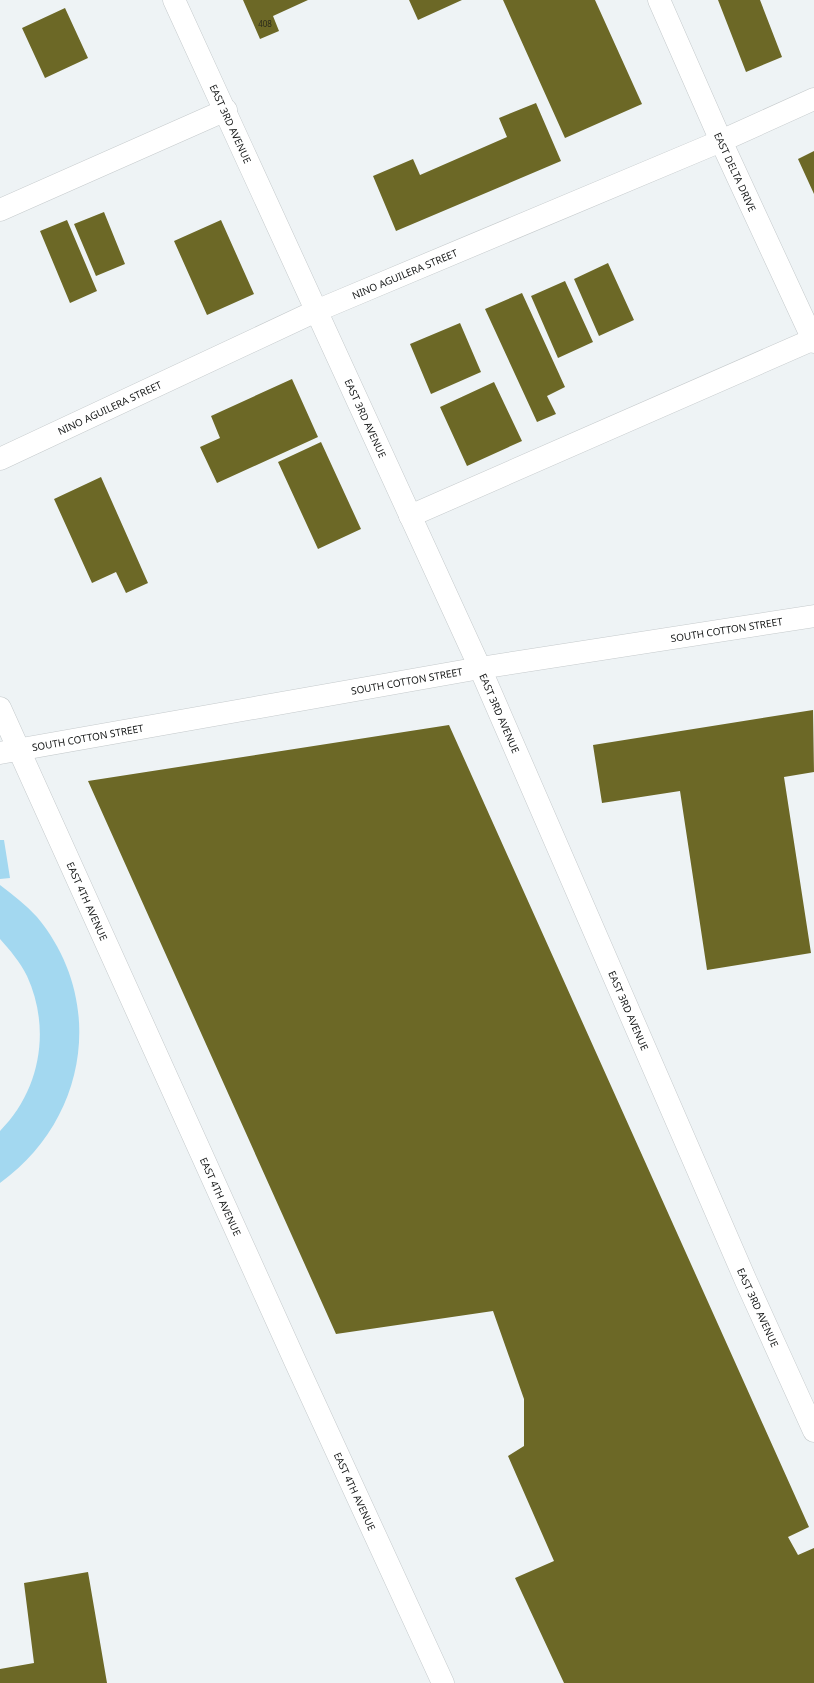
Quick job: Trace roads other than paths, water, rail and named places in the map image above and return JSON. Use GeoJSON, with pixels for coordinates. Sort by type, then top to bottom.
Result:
{"type":"FeatureCollection","features":[{"type":"Feature","properties":{"kind":"street","name":"EAST 3RD AVENUE"},"geometry":{"type":"LineString","coordinates":[[174,0],[226,110],[316,311],[480,668],[746,1280],[814,1431]]}},
{"type":"Feature","properties":{"kind":"street","name":"EAST DELTA DRIVE"},"geometry":{"type":"LineString","coordinates":[[659,0],[721,141],[814,340]]}},
{"type":"Feature","properties":{"kind":"street","name":"NINO AGUILERA STREET"},"geometry":{"type":"LineString","coordinates":[[0,459],[316,311],[721,141],[814,99]]}},
{"type":"Feature","properties":{"kind":"street"},"geometry":{"type":"LineString","coordinates":[[0,210],[226,110]]}},
{"type":"Feature","properties":{"kind":"street"},"geometry":{"type":"LineString","coordinates":[[410,516],[814,340]]}},
{"type":"Feature","properties":{"kind":"street","name":"SOUTH COTTON STREET"},"geometry":{"type":"LineString","coordinates":[[9,751],[480,668],[814,616]]}},
{"type":"Feature","properties":{"kind":"street","name":"EAST 4TH AVENUE"},"geometry":{"type":"LineString","coordinates":[[0,708],[9,751],[298,1368],[443,1683]]}}]}
